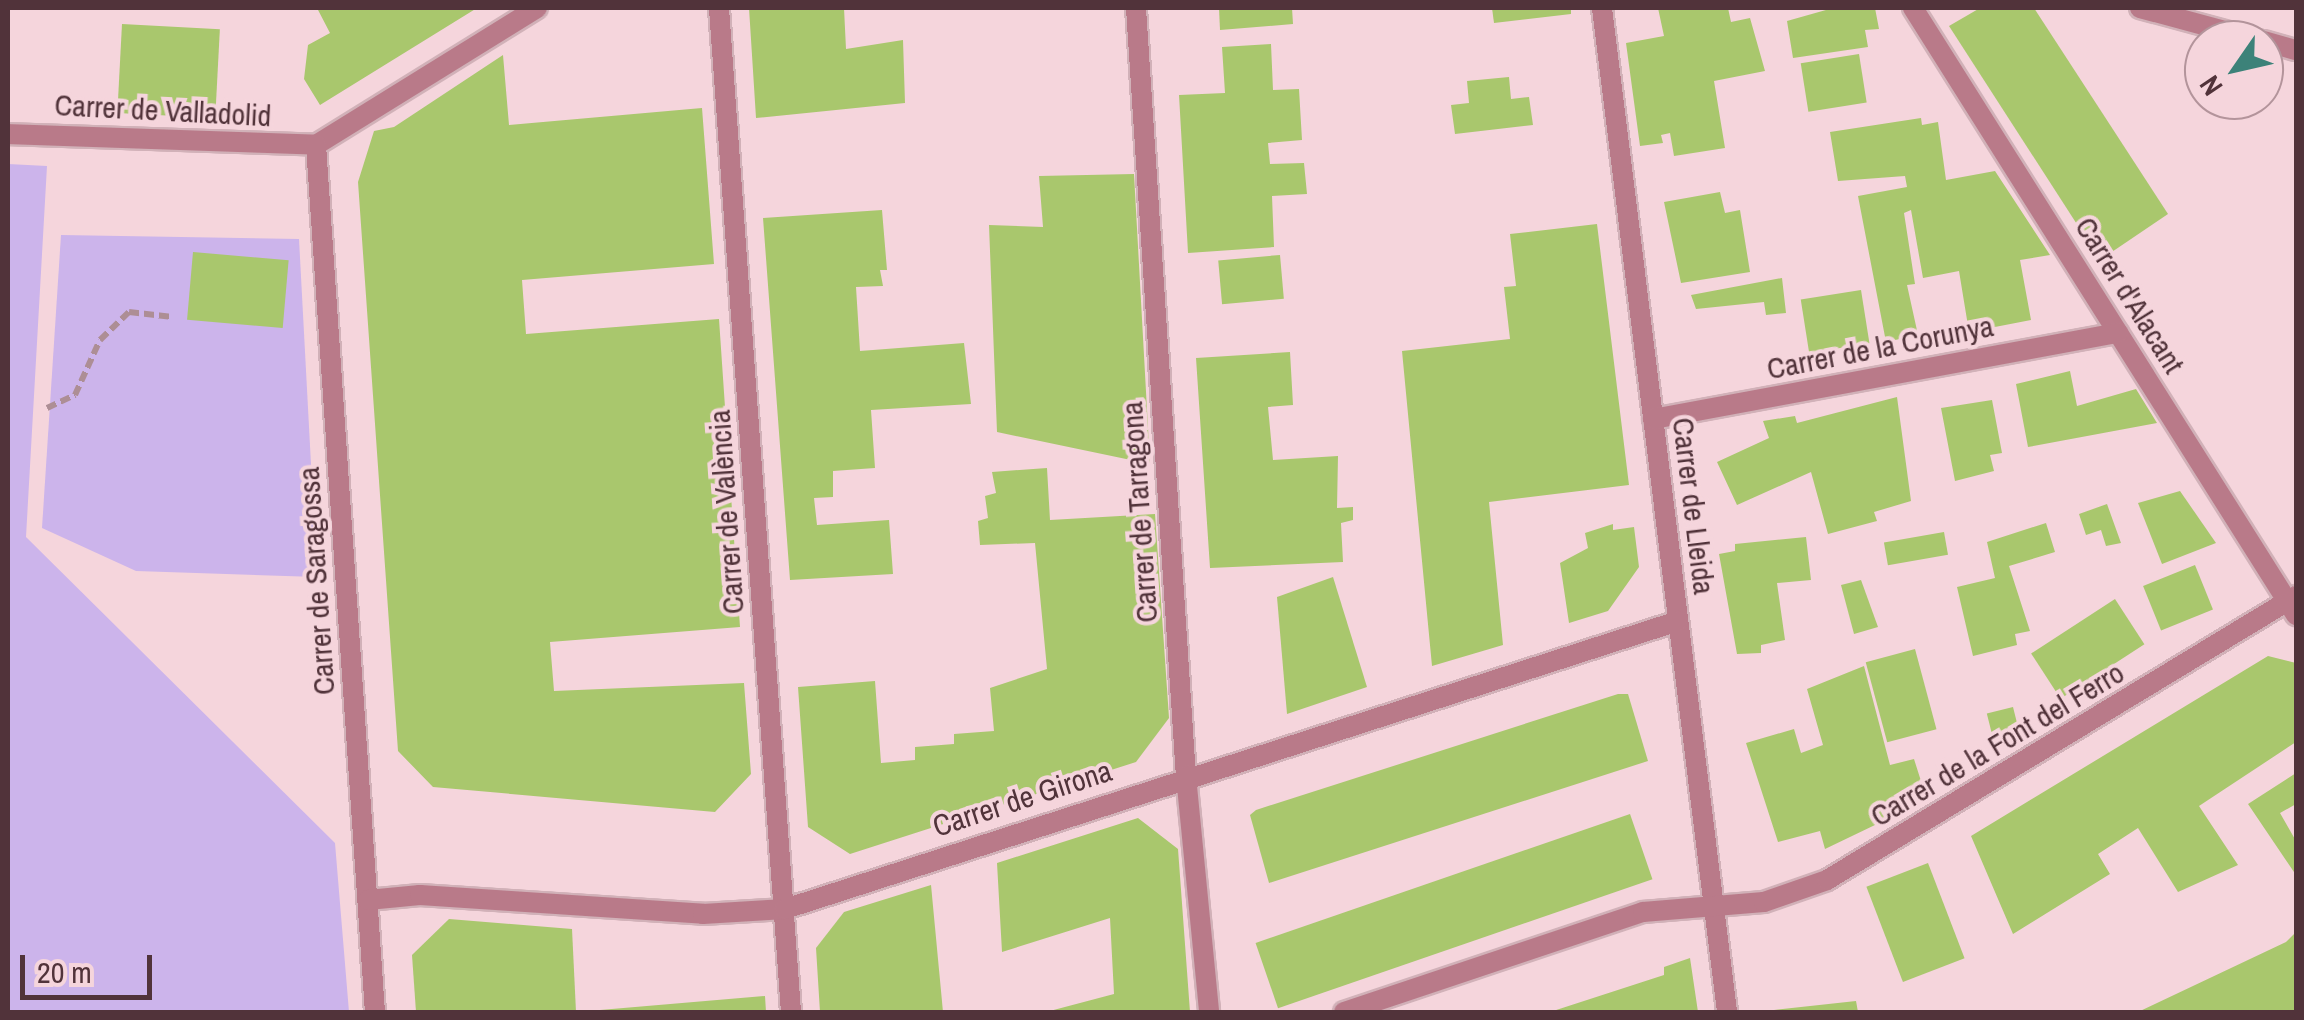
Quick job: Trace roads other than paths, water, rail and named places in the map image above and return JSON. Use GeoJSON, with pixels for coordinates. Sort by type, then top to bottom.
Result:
{"type":"FeatureCollection","features":[{"type":"Feature","properties":{"kind":"street"},"geometry":{"type":"LineString","coordinates":[[316,145],[537,8]]}},
{"type":"Feature","properties":{"kind":"street","name":"Carrer de València"},"geometry":{"type":"LineString","coordinates":[[719,8],[791,1012]]}},
{"type":"Feature","properties":{"kind":"street","name":"Carrer de Tarragona"},"geometry":{"type":"LineString","coordinates":[[1136,8],[1186,776],[1209,1012]]}},
{"type":"Feature","properties":{"kind":"street","name":"Carrer de Lleida"},"geometry":{"type":"LineString","coordinates":[[1602,8],[1728,1012]]}},
{"type":"Feature","properties":{"kind":"street","name":"Carrer d'Alacant"},"geometry":{"type":"LineString","coordinates":[[1913,8],[2294,604]]}},
{"type":"Feature","properties":{"kind":"street"},"geometry":{"type":"LineString","coordinates":[[2140,8],[2184,20]]}},
{"type":"Feature","properties":{"kind":"street","name":"Carrer de Valladolid"},"geometry":{"type":"LineString","coordinates":[[8,134],[316,145]]}},
{"type":"Feature","properties":{"kind":"street","name":"Carrer de Saragossa"},"geometry":{"type":"LineString","coordinates":[[316,145],[375,1012]]}},
{"type":"Feature","properties":{"kind":"street","name":"Carrer de la Corunya"},"geometry":{"type":"LineString","coordinates":[[1654,419],[2118,333]]}},
{"type":"Feature","properties":{"kind":"street","name":"Carrer de la Font del Ferro"},"geometry":{"type":"LineString","coordinates":[[1344,1012],[1643,912],[1714,903],[1764,902],[1827,880],[2294,604]]}},
{"type":"Feature","properties":{"kind":"street","name":"Carrer de Girona"},"geometry":{"type":"LineString","coordinates":[[368,900],[420,895],[703,914],[785,908],[1678,620]]}}]}
